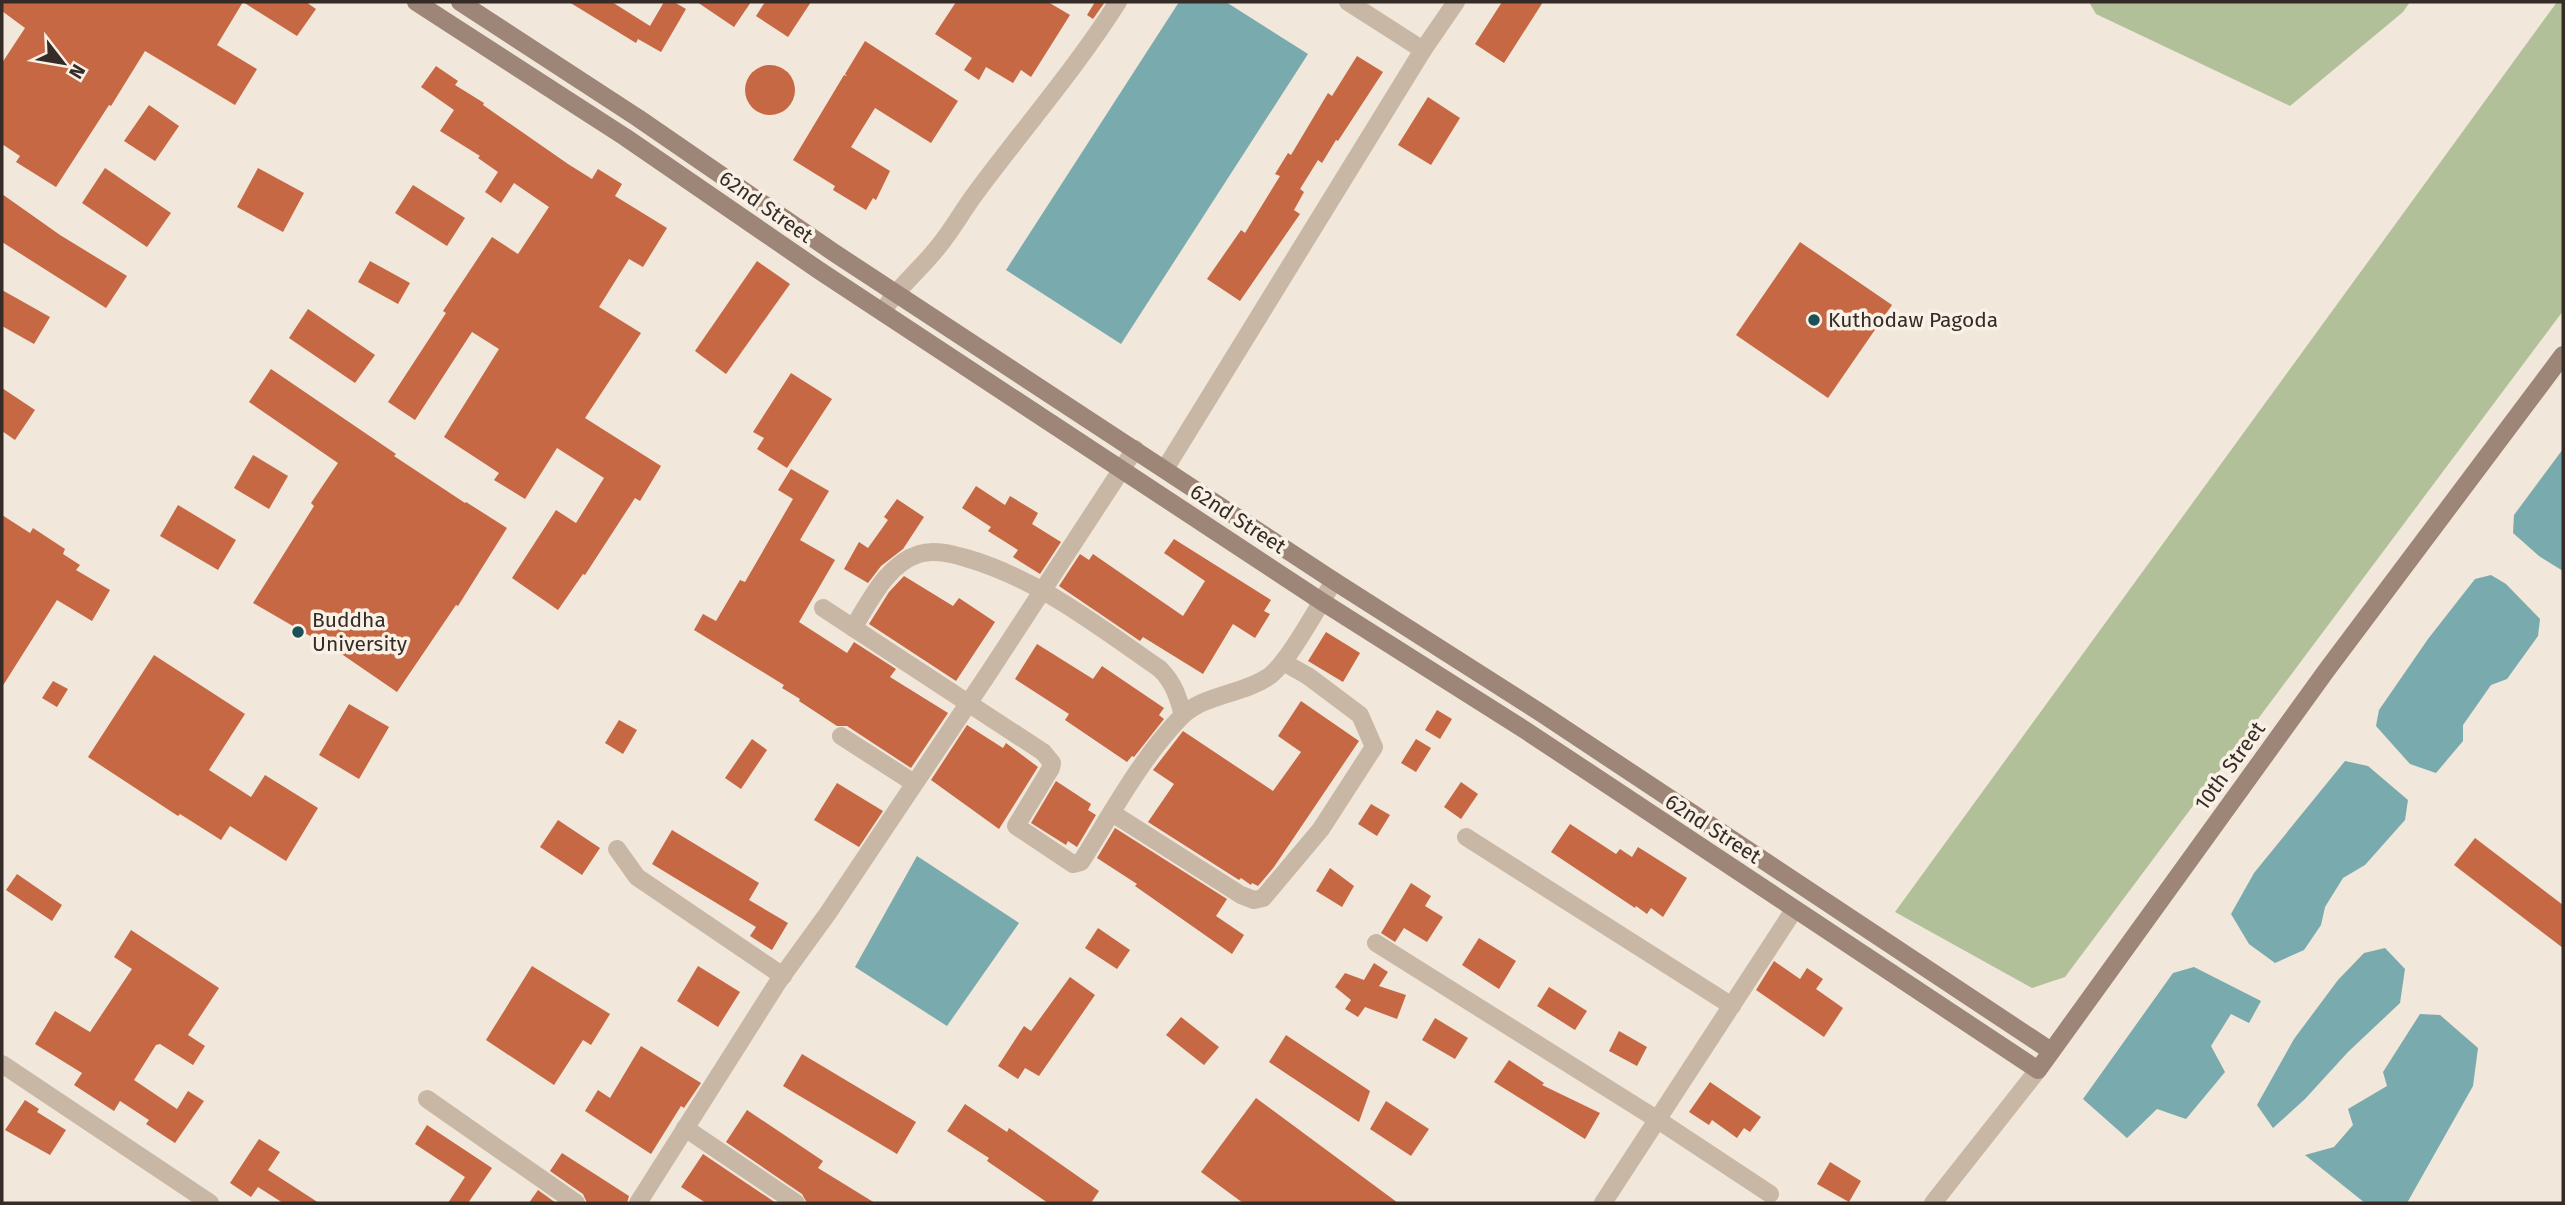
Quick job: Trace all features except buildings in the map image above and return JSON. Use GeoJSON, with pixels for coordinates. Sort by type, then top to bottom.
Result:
{"type":"FeatureCollection","features":[{"type":"Feature","properties":{"kind":"main road","name":"62nd Street"},"geometry":{"type":"LineString","coordinates":[[416,2],[625,137],[820,271],[1321,601],[1528,732],[2038,1070]]}},
{"type":"Feature","properties":{"kind":"main road","name":"62nd Street"},"geometry":{"type":"LineString","coordinates":[[460,2],[627,110],[833,252],[1334,581],[1541,713],[2051,1051]]}},
{"type":"Feature","properties":{"kind":"main road","name":"10th Street"},"geometry":{"type":"LineString","coordinates":[[2038,1070],[2326,671],[2563,355]]}},
{"type":"Feature","properties":{"kind":"main road"},"geometry":{"type":"LineString","coordinates":[[1528,732],[1541,713]]}},
{"type":"Feature","properties":{"kind":"main road"},"geometry":{"type":"LineString","coordinates":[[1876,964],[1889,944]]}},
{"type":"Feature","properties":{"kind":"street"},"geometry":{"type":"LineString","coordinates":[[883,311],[896,292],[920,270],[940,244],[976,192],[1087,50],[1118,2]]}},
{"type":"Feature","properties":{"kind":"street"},"geometry":{"type":"LineString","coordinates":[[1348,2],[1423,50]]}},
{"type":"Feature","properties":{"kind":"street"},"geometry":{"type":"LineString","coordinates":[[1165,469],[1423,50],[1456,2]]}},
{"type":"Feature","properties":{"kind":"street"},"geometry":{"type":"LineString","coordinates":[[638,1203],[783,976],[1044,590],[1135,449]]}},
{"type":"Feature","properties":{"kind":"street"},"geometry":{"type":"LineString","coordinates":[[853,628],[894,568],[920,553],[940,552],[991,566],[1044,590],[1160,669],[1179,697],[1183,715]]}},
{"type":"Feature","properties":{"kind":"street"},"geometry":{"type":"LineString","coordinates":[[822,608],[1043,752],[1052,763],[1016,823],[1019,828],[1073,864],[1077,864],[1081,862],[1145,764],[1183,715],[1197,705],[1271,676],[1283,662],[1334,581]]}},
{"type":"Feature","properties":{"kind":"street"},"geometry":{"type":"LineString","coordinates":[[1112,813],[1241,895],[1254,901],[1263,898],[1321,829],[1374,747],[1360,715],[1308,676],[1283,662]]}},
{"type":"Feature","properties":{"kind":"street"},"geometry":{"type":"LineString","coordinates":[[841,736],[914,783]]}},
{"type":"Feature","properties":{"kind":"street"},"geometry":{"type":"LineString","coordinates":[[1466,837],[1732,1006]]}},
{"type":"Feature","properties":{"kind":"street"},"geometry":{"type":"LineString","coordinates":[[617,849],[637,877],[783,976]]}},
{"type":"Feature","properties":{"kind":"street"},"geometry":{"type":"LineString","coordinates":[[1603,1203],[1794,910]]}},
{"type":"Feature","properties":{"kind":"street"},"geometry":{"type":"LineString","coordinates":[[1376,943],[1658,1120],[1770,1194]]}},
{"type":"Feature","properties":{"kind":"street"},"geometry":{"type":"LineString","coordinates":[[2,1064],[210,1203]]}},
{"type":"Feature","properties":{"kind":"street","name":"10th Street"},"geometry":{"type":"LineString","coordinates":[[1933,1203],[2038,1070]]}},
{"type":"Feature","properties":{"kind":"street"},"geometry":{"type":"LineString","coordinates":[[426,1099],[576,1203]]}},
{"type":"Feature","properties":{"kind":"street"},"geometry":{"type":"LineString","coordinates":[[685,1128],[796,1203]]}},
{"type":"Feature","properties":{"kind":"green space"},"geometry":{"type":"Polygon","coordinates":[[[2089,2],[2410,2],[2403,12],[2290,106],[2096,14],[2089,2]]]}},
{"type":"Feature","properties":{"kind":"green space"},"geometry":{"type":"Polygon","coordinates":[[[2557,2],[2563,2],[2563,311],[2065,977],[2032,988],[1895,912],[2557,2]]]}},
{"type":"Feature","properties":{"kind":"water"},"geometry":{"type":"Polygon","coordinates":[[[1179,2],[1226,2],[1308,54],[1121,344],[1006,270],[1179,2]]]}},
{"type":"Feature","properties":{"kind":"water"},"geometry":{"type":"Polygon","coordinates":[[[2563,449],[2563,571],[2539,556],[2513,533],[2514,515],[2563,449]]]}},
{"type":"Feature","properties":{"kind":"water"},"geometry":{"type":"Polygon","coordinates":[[[2491,575],[2506,584],[2540,619],[2538,636],[2507,679],[2491,685],[2463,725],[2463,741],[2436,773],[2410,764],[2376,726],[2379,710],[2428,639],[2475,579],[2491,575]]]}},
{"type":"Feature","properties":{"kind":"water"},"geometry":{"type":"Polygon","coordinates":[[[2345,761],[2368,766],[2408,800],[2405,820],[2365,865],[2343,878],[2325,907],[2321,925],[2304,950],[2275,963],[2249,944],[2231,914],[2254,873],[2345,761]]]}},
{"type":"Feature","properties":{"kind":"water"},"geometry":{"type":"Polygon","coordinates":[[[917,856],[1019,923],[947,1026],[855,967],[917,856]]]}},
{"type":"Feature","properties":{"kind":"water"},"geometry":{"type":"Polygon","coordinates":[[[2385,948],[2405,969],[2400,1003],[2273,1128],[2257,1105],[2294,1039],[2338,980],[2364,953],[2385,948]]]}},
{"type":"Feature","properties":{"kind":"water"},"geometry":{"type":"Polygon","coordinates":[[[2194,967],[2261,1001],[2249,1023],[2231,1014],[2211,1046],[2225,1072],[2186,1119],[2157,1109],[2127,1138],[2083,1099],[2173,973],[2194,967]]]}},
{"type":"Feature","properties":{"kind":"water"},"geometry":{"type":"Polygon","coordinates":[[[2420,1014],[2440,1015],[2478,1048],[2473,1086],[2407,1203],[2365,1203],[2305,1155],[2334,1147],[2353,1125],[2348,1109],[2387,1086],[2383,1072],[2420,1014]]]}},
{"type":"Feature","properties":{"kind":"place","name":"Kuthodaw Pagoda"},"geometry":{"type":"Point","coordinates":[1814,320]}},
{"type":"Feature","properties":{"kind":"place","name":"Buddha University"},"geometry":{"type":"Point","coordinates":[298,632]}}]}
